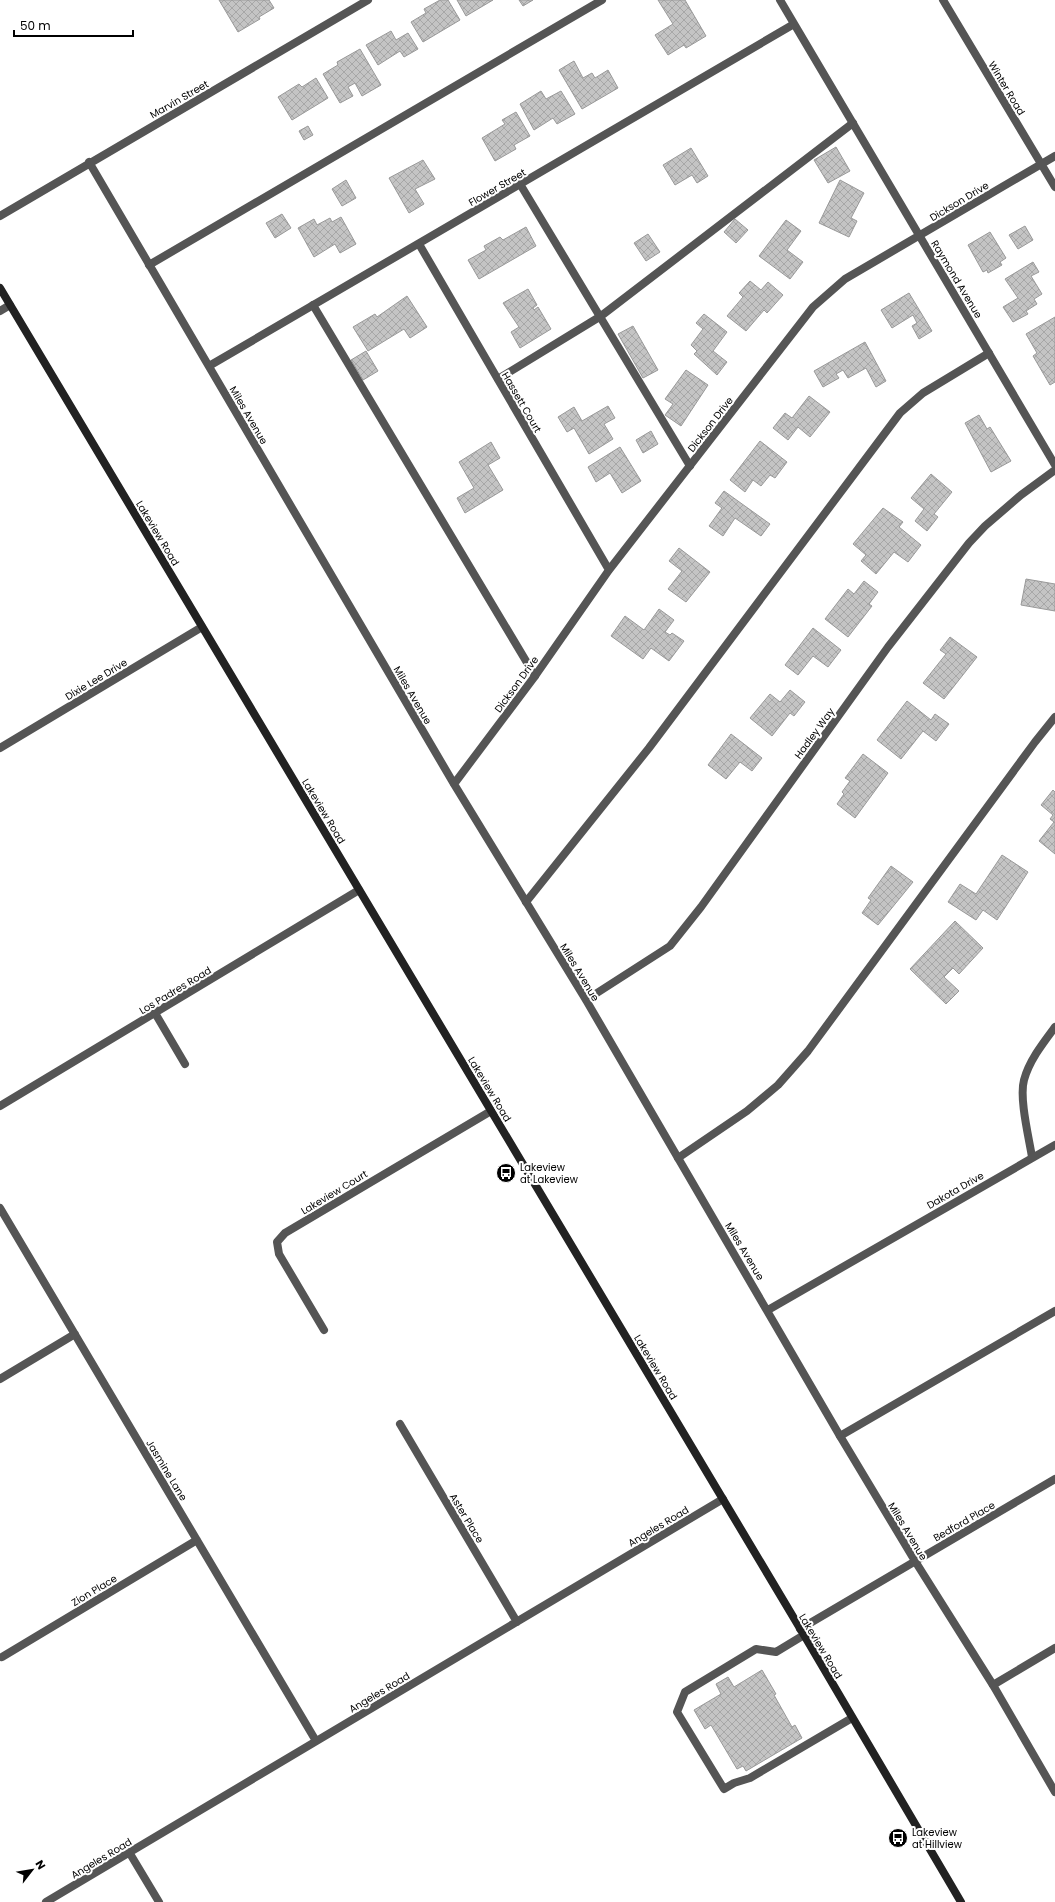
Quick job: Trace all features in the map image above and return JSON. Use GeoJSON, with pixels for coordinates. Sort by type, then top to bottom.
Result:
{"type":"FeatureCollection","features":[{"type":"Feature","properties":{"kind":"main road","name":"Lakeview Road"},"geometry":{"type":"LineString","coordinates":[[0,288],[723,1499],[961,1902]]}},
{"type":"Feature","properties":{"kind":"street","name":"Marvin Street"},"geometry":{"type":"LineString","coordinates":[[0,216],[89,162],[368,0]]}},
{"type":"Feature","properties":{"kind":"street"},"geometry":{"type":"LineString","coordinates":[[149,264],[602,0]]}},
{"type":"Feature","properties":{"kind":"street","name":"Raymond Avenue"},"geometry":{"type":"LineString","coordinates":[[780,0],[1055,465]]}},
{"type":"Feature","properties":{"kind":"street","name":"Winter Road"},"geometry":{"type":"LineString","coordinates":[[943,0],[1055,187]]}},
{"type":"Feature","properties":{"kind":"street","name":"Flower Street"},"geometry":{"type":"LineString","coordinates":[[209,366],[794,24]]}},
{"type":"Feature","properties":{"kind":"street"},"geometry":{"type":"LineString","coordinates":[[498,380],[601,316],[853,123]]}},
{"type":"Feature","properties":{"kind":"street","name":"Dickson Drive"},"geometry":{"type":"LineString","coordinates":[[454,784],[535,676],[609,570],[813,307],[845,279],[1055,156]]}},
{"type":"Feature","properties":{"kind":"street","name":"Miles Avenue"},"geometry":{"type":"LineString","coordinates":[[89,162],[454,784],[586,1000],[768,1310],[840,1436],[915,1561],[993,1685],[1055,1792]]}},
{"type":"Feature","properties":{"kind":"street"},"geometry":{"type":"LineString","coordinates":[[520,184],[601,316],[690,466]]}},
{"type":"Feature","properties":{"kind":"street","name":"Hassett Court"},"geometry":{"type":"LineString","coordinates":[[419,244],[609,570]]}},
{"type":"Feature","properties":{"kind":"street"},"geometry":{"type":"LineString","coordinates":[[0,311],[10,305]]}},
{"type":"Feature","properties":{"kind":"street"},"geometry":{"type":"LineString","coordinates":[[313,305],[535,676]]}},
{"type":"Feature","properties":{"kind":"street"},"geometry":{"type":"LineString","coordinates":[[526,902],[649,748],[900,413],[924,393],[989,353]]}},
{"type":"Feature","properties":{"kind":"street","name":"Hadley Way"},"geometry":{"type":"LineString","coordinates":[[586,1000],[670,946],[701,906],[888,647],[969,543],[985,526],[1021,495],[1055,470]]}},
{"type":"Feature","properties":{"kind":"street","name":"Dixie Lee Drive"},"geometry":{"type":"LineString","coordinates":[[0,748],[202,627]]}},
{"type":"Feature","properties":{"kind":"street"},"geometry":{"type":"LineString","coordinates":[[678,1158],[747,1111],[778,1085],[808,1051],[1034,742],[1055,717]]}},
{"type":"Feature","properties":{"kind":"street","name":"Los Padres Road"},"geometry":{"type":"LineString","coordinates":[[0,1106],[359,890]]}},
{"type":"Feature","properties":{"kind":"street"},"geometry":{"type":"LineString","coordinates":[[155,1013],[185,1064]]}},
{"type":"Feature","properties":{"kind":"street"},"geometry":{"type":"LineString","coordinates":[[1032,1157],[1023,1099],[1024,1081],[1032,1063],[1055,1027]]}},
{"type":"Feature","properties":{"kind":"street","name":"Lakeview Court"},"geometry":{"type":"LineString","coordinates":[[324,1330],[279,1254],[277,1242],[285,1233],[491,1110]]}},
{"type":"Feature","properties":{"kind":"street","name":"Dakota Drive"},"geometry":{"type":"LineString","coordinates":[[768,1310],[1055,1145]]}},
{"type":"Feature","properties":{"kind":"street","name":"Jasmine Lane"},"geometry":{"type":"LineString","coordinates":[[0,1208],[316,1741]]}},
{"type":"Feature","properties":{"kind":"street"},"geometry":{"type":"LineString","coordinates":[[840,1436],[1055,1311]]}},
{"type":"Feature","properties":{"kind":"street"},"geometry":{"type":"LineString","coordinates":[[0,1379],[75,1334]]}},
{"type":"Feature","properties":{"kind":"street","name":"Aster Place"},"geometry":{"type":"LineString","coordinates":[[400,1424],[516,1622]]}},
{"type":"Feature","properties":{"kind":"street","name":"Bedford Place"},"geometry":{"type":"LineString","coordinates":[[852,1718],[750,1778],[734,1783],[724,1789],[677,1712],[685,1692],[756,1649],[776,1652],[802,1632],[915,1561],[1055,1479]]}},
{"type":"Feature","properties":{"kind":"street","name":"Angeles Road"},"geometry":{"type":"LineString","coordinates":[[46,1902],[723,1499]]}},
{"type":"Feature","properties":{"kind":"street","name":"Zion Place"},"geometry":{"type":"LineString","coordinates":[[2,1657],[197,1540]]}},
{"type":"Feature","properties":{"kind":"street"},"geometry":{"type":"LineString","coordinates":[[993,1685],[1055,1648]]}},
{"type":"Feature","properties":{"kind":"street"},"geometry":{"type":"LineString","coordinates":[[129,1852],[159,1902]]}},
{"type":"Feature","properties":{"kind":"building"},"geometry":{"type":"Polygon","coordinates":[[[219,0],[269,0],[274,8],[259,17],[260,19],[238,32],[219,0]]]}},
{"type":"Feature","properties":{"kind":"building"},"geometry":{"type":"Polygon","coordinates":[[[440,0],[448,0],[460,20],[423,42],[411,22],[426,13],[424,9],[440,0]]]}},
{"type":"Feature","properties":{"kind":"building"},"geometry":{"type":"Polygon","coordinates":[[[457,0],[493,0],[466,16],[457,0]]]}},
{"type":"Feature","properties":{"kind":"building"},"geometry":{"type":"Polygon","coordinates":[[[519,0],[533,0],[523,6],[519,0]]]}},
{"type":"Feature","properties":{"kind":"building"},"geometry":{"type":"Polygon","coordinates":[[[658,0],[685,0],[706,36],[686,48],[684,45],[668,55],[655,35],[673,24],[658,0]]]}},
{"type":"Feature","properties":{"kind":"building"},"geometry":{"type":"Polygon","coordinates":[[[391,31],[396,40],[408,33],[418,49],[404,57],[400,51],[378,65],[366,45],[391,31]]]}},
{"type":"Feature","properties":{"kind":"building"},"geometry":{"type":"Polygon","coordinates":[[[360,49],[381,85],[362,96],[355,83],[348,87],[353,96],[340,103],[323,74],[338,65],[337,62],[360,49]]]}},
{"type":"Feature","properties":{"kind":"building"},"geometry":{"type":"Polygon","coordinates":[[[574,61],[583,78],[592,73],[595,78],[608,70],[618,88],[582,109],[559,70],[574,61]]]}},
{"type":"Feature","properties":{"kind":"building"},"geometry":{"type":"Polygon","coordinates":[[[316,78],[328,98],[292,120],[278,97],[299,84],[302,87],[316,78]]]}},
{"type":"Feature","properties":{"kind":"building"},"geometry":{"type":"Polygon","coordinates":[[[541,91],[546,99],[561,91],[575,114],[557,124],[553,118],[534,130],[520,104],[541,91]]]}},
{"type":"Feature","properties":{"kind":"building"},"geometry":{"type":"Polygon","coordinates":[[[516,112],[530,136],[514,145],[516,149],[495,161],[482,138],[505,124],[502,120],[516,112]]]}},
{"type":"Feature","properties":{"kind":"building"},"geometry":{"type":"Polygon","coordinates":[[[308,126],[313,135],[304,140],[299,131],[308,126]]]}},
{"type":"Feature","properties":{"kind":"building"},"geometry":{"type":"Polygon","coordinates":[[[836,147],[850,171],[828,183],[814,160],[836,147]]]}},
{"type":"Feature","properties":{"kind":"building"},"geometry":{"type":"Polygon","coordinates":[[[691,148],[708,176],[697,183],[692,175],[675,185],[663,165],[691,148]]]}},
{"type":"Feature","properties":{"kind":"building"},"geometry":{"type":"Polygon","coordinates":[[[423,160],[435,179],[415,189],[424,204],[409,213],[389,178],[423,160]]]}},
{"type":"Feature","properties":{"kind":"building"},"geometry":{"type":"Polygon","coordinates":[[[346,180],[356,198],[342,206],[332,189],[346,180]]]}},
{"type":"Feature","properties":{"kind":"building"},"geometry":{"type":"Polygon","coordinates":[[[840,180],[864,193],[851,218],[857,221],[849,237],[819,223],[840,180]]]}},
{"type":"Feature","properties":{"kind":"building"},"geometry":{"type":"Polygon","coordinates":[[[282,214],[291,228],[275,238],[266,223],[282,214]]]}},
{"type":"Feature","properties":{"kind":"building"},"geometry":{"type":"Polygon","coordinates":[[[341,217],[356,244],[340,253],[335,244],[314,257],[298,228],[314,219],[317,225],[330,218],[332,222],[341,217]]]}},
{"type":"Feature","properties":{"kind":"building"},"geometry":{"type":"Polygon","coordinates":[[[735,219],[748,230],[736,243],[724,232],[735,219]]]}},
{"type":"Feature","properties":{"kind":"building"},"geometry":{"type":"Polygon","coordinates":[[[786,220],[801,231],[787,250],[803,262],[790,279],[759,256],[786,220]]]}},
{"type":"Feature","properties":{"kind":"building"},"geometry":{"type":"Polygon","coordinates":[[[1025,226],[1033,240],[1018,249],[1009,235],[1025,226]]]}},
{"type":"Feature","properties":{"kind":"building"},"geometry":{"type":"Polygon","coordinates":[[[526,227],[536,246],[479,279],[468,260],[486,250],[484,246],[500,237],[503,240],[526,227]]]}},
{"type":"Feature","properties":{"kind":"building"},"geometry":{"type":"Polygon","coordinates":[[[990,232],[1006,258],[1000,262],[1002,265],[988,273],[987,270],[983,272],[968,245],[990,232]]]}},
{"type":"Feature","properties":{"kind":"building"},"geometry":{"type":"Polygon","coordinates":[[[648,234],[660,252],[646,261],[634,243],[648,234]]]}},
{"type":"Feature","properties":{"kind":"building"},"geometry":{"type":"Polygon","coordinates":[[[1033,262],[1039,272],[1031,276],[1042,294],[1034,299],[1037,304],[1026,311],[1028,314],[1013,322],[1003,307],[1018,298],[1005,279],[1033,262]]]}},
{"type":"Feature","properties":{"kind":"building"},"geometry":{"type":"Polygon","coordinates":[[[750,281],[761,290],[768,282],[783,295],[767,313],[764,310],[746,331],[727,316],[743,297],[739,293],[750,281]]]}},
{"type":"Feature","properties":{"kind":"building"},"geometry":{"type":"Polygon","coordinates":[[[528,289],[537,305],[533,308],[534,310],[538,307],[551,329],[520,348],[511,332],[519,327],[503,303],[528,289]]]}},
{"type":"Feature","properties":{"kind":"building"},"geometry":{"type":"Polygon","coordinates":[[[909,293],[932,331],[919,339],[912,326],[917,323],[913,315],[892,328],[881,310],[909,293]]]}},
{"type":"Feature","properties":{"kind":"building"},"geometry":{"type":"Polygon","coordinates":[[[407,296],[427,327],[410,338],[404,329],[368,351],[353,327],[375,314],[377,317],[407,296]]]}},
{"type":"Feature","properties":{"kind":"building"},"geometry":{"type":"Polygon","coordinates":[[[704,314],[727,332],[713,351],[727,362],[717,375],[694,354],[697,351],[691,345],[703,329],[696,323],[704,314]]]}},
{"type":"Feature","properties":{"kind":"building"},"geometry":{"type":"Polygon","coordinates":[[[1055,317],[1055,382],[1050,385],[1033,356],[1037,353],[1026,334],[1055,317]]]}},
{"type":"Feature","properties":{"kind":"building"},"geometry":{"type":"Polygon","coordinates":[[[633,326],[658,370],[643,378],[618,334],[633,326]]]}},
{"type":"Feature","properties":{"kind":"building"},"geometry":{"type":"Polygon","coordinates":[[[865,342],[886,381],[876,387],[866,368],[848,378],[843,370],[836,374],[839,378],[823,387],[814,371],[865,342]]]}},
{"type":"Feature","properties":{"kind":"building"},"geometry":{"type":"Polygon","coordinates":[[[366,351],[378,371],[363,380],[351,360],[366,351]]]}},
{"type":"Feature","properties":{"kind":"building"},"geometry":{"type":"Polygon","coordinates":[[[686,370],[708,385],[681,426],[665,415],[673,404],[665,399],[686,370]]]}},
{"type":"Feature","properties":{"kind":"building"},"geometry":{"type":"Polygon","coordinates":[[[809,396],[830,412],[810,437],[798,427],[788,440],[773,428],[785,413],[792,418],[809,396]]]}},
{"type":"Feature","properties":{"kind":"building"},"geometry":{"type":"Polygon","coordinates":[[[608,406],[615,418],[604,424],[613,439],[589,454],[574,428],[567,432],[558,417],[574,407],[582,421],[608,406]]]}},
{"type":"Feature","properties":{"kind":"building"},"geometry":{"type":"Polygon","coordinates":[[[979,415],[987,429],[990,427],[1011,461],[991,472],[965,423],[979,415]]]}},
{"type":"Feature","properties":{"kind":"building"},"geometry":{"type":"Polygon","coordinates":[[[651,431],[658,444],[643,453],[636,440],[651,431]]]}},
{"type":"Feature","properties":{"kind":"building"},"geometry":{"type":"Polygon","coordinates":[[[760,441],[787,462],[775,478],[770,475],[761,486],[753,480],[745,492],[730,480],[760,441]]]}},
{"type":"Feature","properties":{"kind":"building"},"geometry":{"type":"Polygon","coordinates":[[[491,442],[500,458],[488,465],[503,490],[465,513],[457,498],[474,488],[459,462],[491,442]]]}},
{"type":"Feature","properties":{"kind":"building"},"geometry":{"type":"Polygon","coordinates":[[[620,447],[641,481],[622,493],[610,473],[596,482],[588,467],[620,447]]]}},
{"type":"Feature","properties":{"kind":"building"},"geometry":{"type":"Polygon","coordinates":[[[931,474],[952,492],[934,514],[938,517],[927,531],[915,521],[924,509],[911,498],[931,474]]]}},
{"type":"Feature","properties":{"kind":"building"},"geometry":{"type":"Polygon","coordinates":[[[724,491],[770,524],[761,536],[735,518],[723,536],[709,526],[722,508],[715,503],[724,491]]]}},
{"type":"Feature","properties":{"kind":"building"},"geometry":{"type":"Polygon","coordinates":[[[883,508],[903,522],[899,527],[921,545],[908,562],[894,552],[876,574],[861,561],[866,555],[853,544],[883,508]]]}},
{"type":"Feature","properties":{"kind":"building"},"geometry":{"type":"Polygon","coordinates":[[[679,548],[710,572],[686,602],[668,589],[682,571],[669,561],[679,548]]]}},
{"type":"Feature","properties":{"kind":"building"},"geometry":{"type":"Polygon","coordinates":[[[1026,579],[1055,584],[1055,611],[1021,605],[1026,579]]]}},
{"type":"Feature","properties":{"kind":"building"},"geometry":{"type":"Polygon","coordinates":[[[864,581],[878,592],[869,604],[872,606],[848,637],[825,619],[848,589],[854,594],[864,581]]]}},
{"type":"Feature","properties":{"kind":"building"},"geometry":{"type":"Polygon","coordinates":[[[659,609],[674,620],[665,632],[670,635],[672,633],[684,641],[669,661],[651,648],[643,659],[611,636],[625,616],[644,630],[659,609]]]}},
{"type":"Feature","properties":{"kind":"building"},"geometry":{"type":"Polygon","coordinates":[[[813,628],[841,650],[828,667],[813,656],[798,675],[785,665],[813,628]]]}},
{"type":"Feature","properties":{"kind":"building"},"geometry":{"type":"Polygon","coordinates":[[[950,637],[977,657],[944,699],[923,683],[946,654],[940,650],[950,637]]]}},
{"type":"Feature","properties":{"kind":"building"},"geometry":{"type":"Polygon","coordinates":[[[790,690],[805,702],[794,716],[790,713],[772,736],[750,718],[770,694],[780,702],[790,690]]]}},
{"type":"Feature","properties":{"kind":"building"},"geometry":{"type":"Polygon","coordinates":[[[907,701],[931,720],[935,714],[949,724],[936,741],[923,731],[901,759],[877,740],[907,701]]]}},
{"type":"Feature","properties":{"kind":"building"},"geometry":{"type":"Polygon","coordinates":[[[731,734],[762,758],[752,771],[740,762],[726,779],[708,765],[731,734]]]}},
{"type":"Feature","properties":{"kind":"building"},"geometry":{"type":"Polygon","coordinates":[[[863,754],[888,773],[855,818],[837,804],[844,794],[842,792],[850,781],[845,778],[863,754]]]}},
{"type":"Feature","properties":{"kind":"building"},"geometry":{"type":"Polygon","coordinates":[[[1053,790],[1055,792],[1055,854],[1039,841],[1054,822],[1050,819],[1053,815],[1041,805],[1053,790]]]}},
{"type":"Feature","properties":{"kind":"building"},"geometry":{"type":"Polygon","coordinates":[[[1002,855],[1028,872],[997,920],[983,910],[976,920],[948,902],[960,884],[976,894],[1002,855]]]}},
{"type":"Feature","properties":{"kind":"building"},"geometry":{"type":"Polygon","coordinates":[[[891,866],[913,882],[878,925],[862,913],[871,900],[868,898],[891,866]]]}},
{"type":"Feature","properties":{"kind":"building"},"geometry":{"type":"Polygon","coordinates":[[[955,921],[983,948],[959,974],[953,968],[944,977],[959,991],[946,1004],[910,969],[955,921]]]}},
{"type":"Feature","properties":{"kind":"building"},"geometry":{"type":"Polygon","coordinates":[[[762,1670],[776,1694],[774,1695],[792,1727],[795,1725],[802,1738],[746,1771],[743,1766],[737,1769],[711,1725],[705,1729],[694,1710],[721,1694],[716,1684],[728,1677],[734,1687],[762,1670]]]}},
{"type":"Feature","properties":{"kind":"place","name":"Lakeview at Lakeview"},"geometry":{"type":"Point","coordinates":[506,1173]}},
{"type":"Feature","properties":{"kind":"place","name":"Lakeview at Hillview"},"geometry":{"type":"Point","coordinates":[898,1838]}}]}
